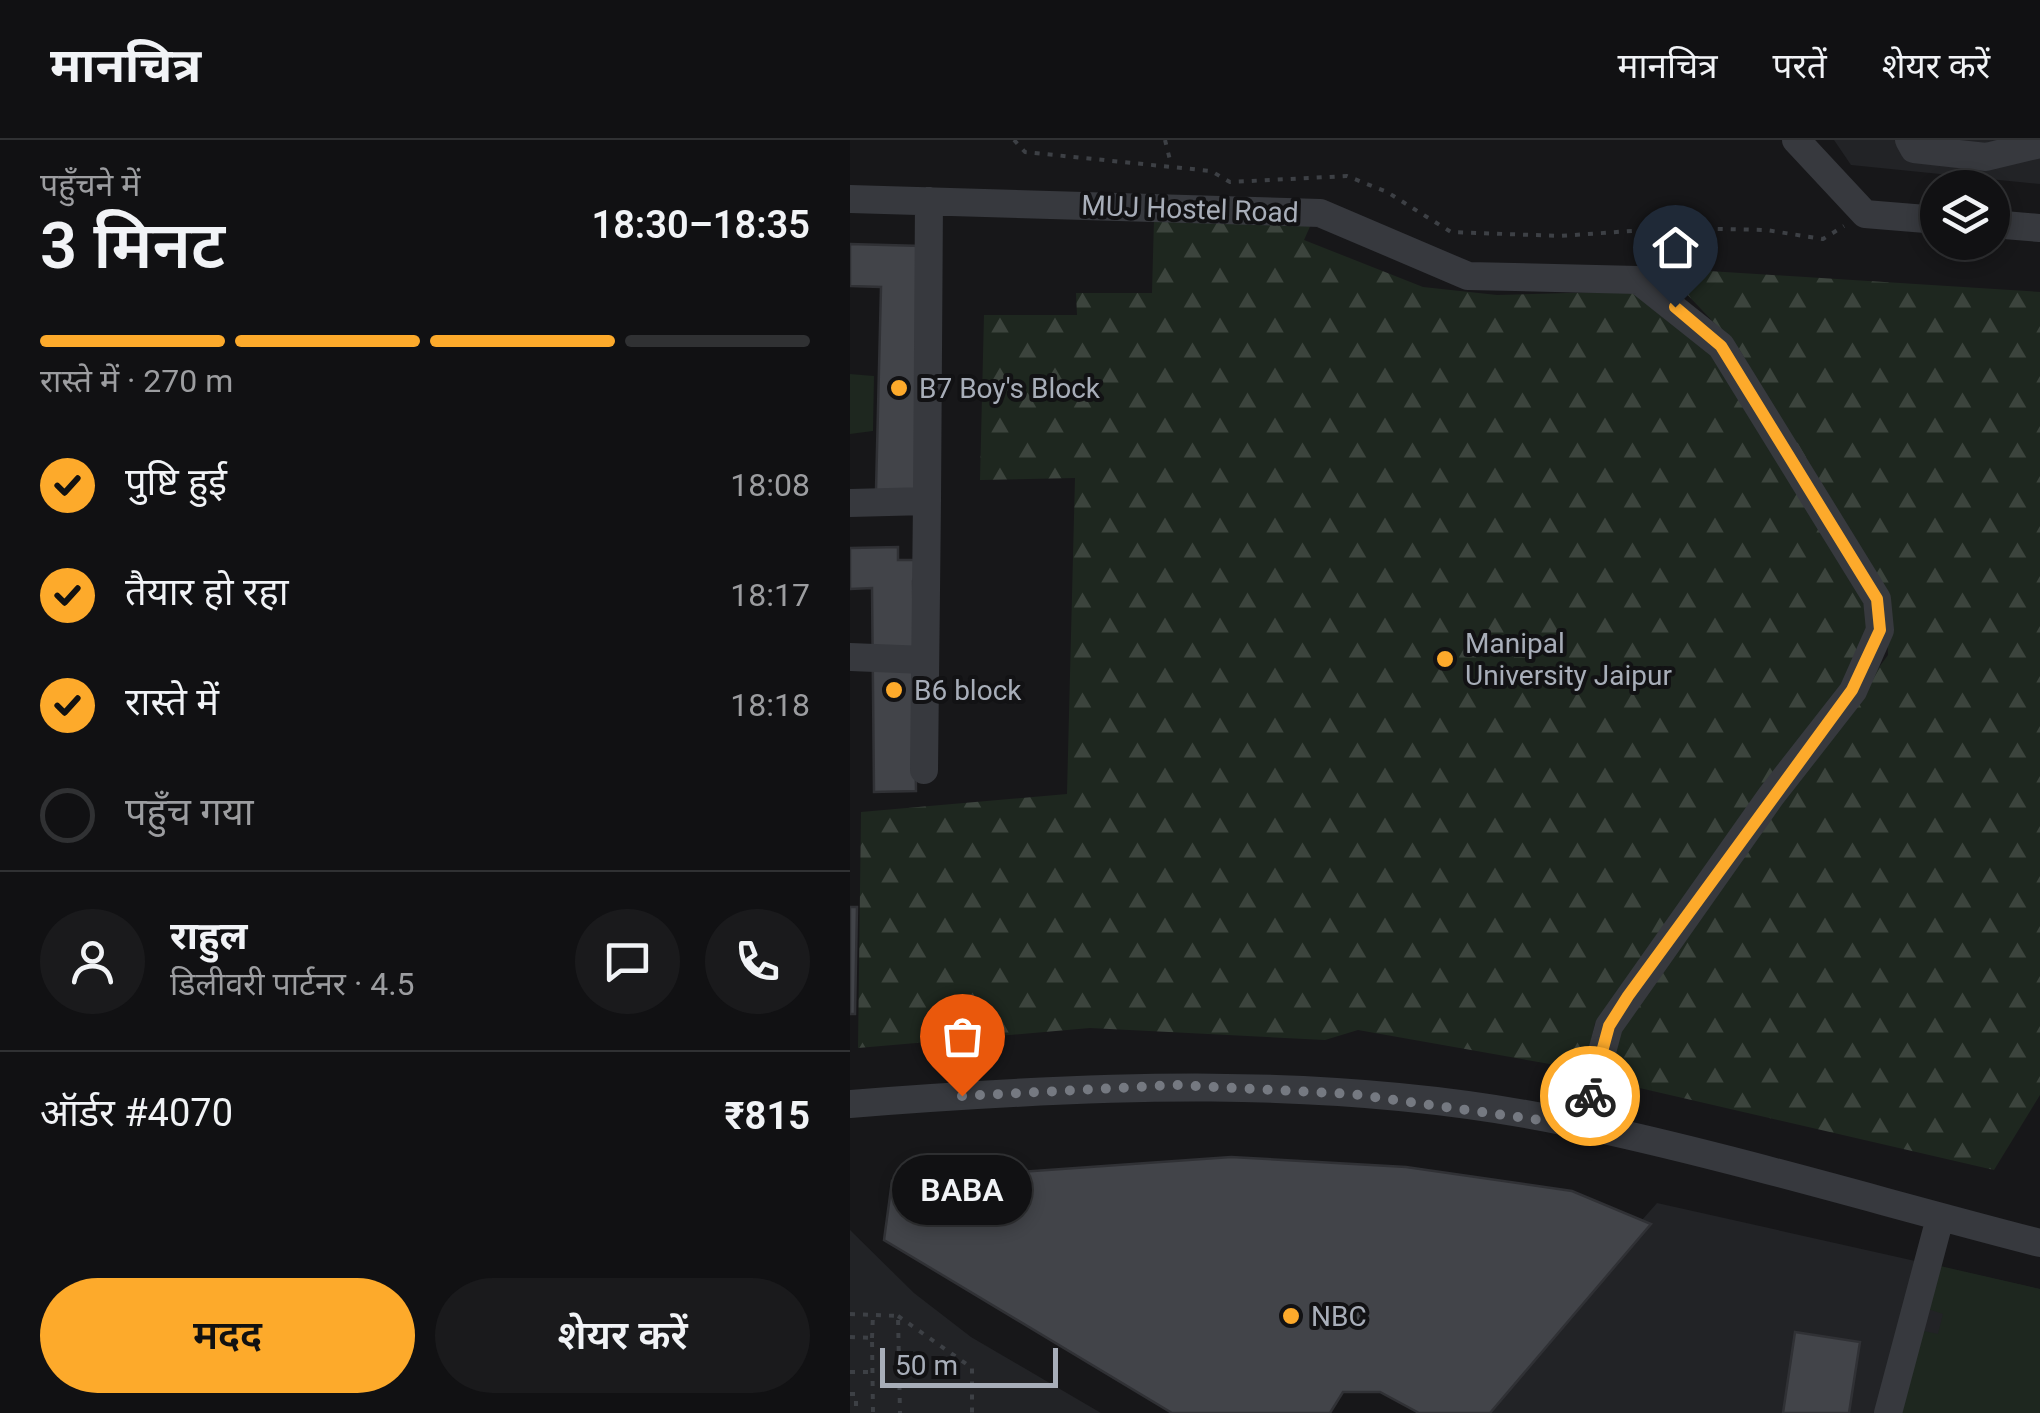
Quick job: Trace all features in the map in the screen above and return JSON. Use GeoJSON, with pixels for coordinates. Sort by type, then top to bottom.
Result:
{"type":"FeatureCollection","features":[{"type":"Feature","properties":{"kind":"street"},"geometry":{"type":"LineString","coordinates":[[1796,140],[1865,214],[1920,219]]}},
{"type":"Feature","properties":{"kind":"street"},"geometry":{"type":"LineString","coordinates":[[1909,140],[1914,149],[1986,157],[2040,144]]}},
{"type":"Feature","properties":{"kind":"street","name":"MUJ Hostel Road"},"geometry":{"type":"LineString","coordinates":[[850,199],[1320,213],[1468,276],[1638,280],[1721,346],[1877,599],[1880,630],[1852,690],[1771,796],[1609,1026],[1582,1126]]}},
{"type":"Feature","properties":{"kind":"street"},"geometry":{"type":"LineString","coordinates":[[924,770],[929,201]]}},
{"type":"Feature","properties":{"kind":"street"},"geometry":{"type":"LineString","coordinates":[[2010,226],[2040,228]]}},
{"type":"Feature","properties":{"kind":"street"},"geometry":{"type":"LineString","coordinates":[[850,503],[927,501]]}},
{"type":"Feature","properties":{"kind":"street"},"geometry":{"type":"LineString","coordinates":[[850,657],[925,660]]}},
{"type":"Feature","properties":{"kind":"street"},"geometry":{"type":"LineString","coordinates":[[850,1104],[1176,1085],[1352,1094],[1582,1126],[2040,1242]]}},
{"type":"Feature","properties":{"kind":"street"},"geometry":{"type":"LineString","coordinates":[[1888,1413],[1940,1218]]}},
{"type":"Feature","properties":{"kind":"path"},"geometry":{"type":"LineString","coordinates":[[1014,140],[1025,152],[1211,170],[1230,182],[1347,176],[1387,192],[1451,232],[1560,236],[1692,228],[1766,230],[1823,239],[1865,214]]}},
{"type":"Feature","properties":{"kind":"path"},"geometry":{"type":"LineString","coordinates":[[1164,140],[1172,166]]}},
{"type":"Feature","properties":{"kind":"path"},"geometry":{"type":"LineString","coordinates":[[850,1314],[898,1316],[972,1368],[972,1413]]}},
{"type":"Feature","properties":{"kind":"path"},"geometry":{"type":"LineString","coordinates":[[872,1315],[874,1413]]}},
{"type":"Feature","properties":{"kind":"path"},"geometry":{"type":"LineString","coordinates":[[898,1316],[900,1413]]}},
{"type":"Feature","properties":{"kind":"path"},"geometry":{"type":"LineString","coordinates":[[850,1337],[872,1338]]}},
{"type":"Feature","properties":{"kind":"path"},"geometry":{"type":"LineString","coordinates":[[850,1372],[873,1372]]}},
{"type":"Feature","properties":{"kind":"path"},"geometry":{"type":"LineString","coordinates":[[850,1394],[856,1394],[856,1413]]}},
{"type":"Feature","properties":{"kind":"shaded area"},"geometry":{"type":"Polygon","coordinates":[[[1834,140],[2040,140],[2040,184],[2010,181],[2010,170],[1920,172],[1851,165],[1834,140]]]}},
{"type":"Feature","properties":{"kind":"shaded area"},"geometry":{"type":"Polygon","coordinates":[[[1657,1203],[2040,1289],[2040,1413],[1472,1413],[1657,1203]]]}},
{"type":"Feature","properties":{"kind":"shaded area"},"geometry":{"type":"Polygon","coordinates":[[[850,1230],[914,1293],[971,1337],[1101,1413],[850,1413],[850,1230]]]}},
{"type":"Feature","properties":{"kind":"green space"},"geometry":{"type":"Polygon","coordinates":[[[1154,219],[1312,222],[1304,240],[1423,287],[1497,295],[1637,291],[1721,361],[1861,596],[1871,626],[1865,648],[1828,707],[1657,948],[1595,1023],[1584,1070],[1358,1030],[1325,1040],[1090,1028],[858,1048],[861,812],[1067,794],[1075,478],[980,480],[984,315],[1077,315],[1076,293],[1152,293],[1154,219]]]}},
{"type":"Feature","properties":{"kind":"green space"},"geometry":{"type":"Polygon","coordinates":[[[1662,268],[2040,292],[2040,1095],[1994,1170],[1605,1080],[1625,1018],[1888,655],[1886,597],[1739,349],[1662,268]]]}},
{"type":"Feature","properties":{"kind":"green space"},"geometry":{"type":"Polygon","coordinates":[[[850,374],[874,376],[873,431],[850,434],[850,374]]]}},
{"type":"Feature","properties":{"kind":"green space"},"geometry":{"type":"Polygon","coordinates":[[[1936,1265],[2040,1289],[2040,1413],[1898,1413],[1919,1330],[1938,1334],[1943,1314],[1925,1308],[1936,1265]]]}},
{"type":"Feature","properties":{"kind":"building","name":"B7 Boy's Block"},"geometry":{"type":"Polygon","coordinates":[[[850,244],[922,246],[916,491],[876,490],[881,287],[850,286],[850,244]]]}},
{"type":"Feature","properties":{"kind":"building","name":"B6 block"},"geometry":{"type":"Polygon","coordinates":[[[898,547],[898,560],[922,560],[913,581],[916,791],[874,792],[872,588],[850,589],[850,548],[898,547]]]}},
{"type":"Feature","properties":{"kind":"building"},"geometry":{"type":"Polygon","coordinates":[[[850,907],[857,907],[855,1014],[850,1014],[850,907]]]}},
{"type":"Feature","properties":{"kind":"building","name":"NBC"},"geometry":{"type":"Polygon","coordinates":[[[1231,1157],[1406,1167],[1572,1191],[1651,1224],[1490,1413],[1419,1413],[1380,1392],[1343,1392],[1330,1413],[1172,1413],[884,1240],[892,1181],[1231,1157]]]}},
{"type":"Feature","properties":{"kind":"building"},"geometry":{"type":"Polygon","coordinates":[[[1795,1332],[1860,1342],[1849,1413],[1783,1413],[1795,1332]]]}},
{"type":"Feature","properties":{"kind":"way so far"},"geometry":{"type":"LineString","coordinates":[[962,1096],[1176,1085],[1352,1094],[1582,1126],[1590,1096]]}},
{"type":"Feature","properties":{"kind":"place","name":"B7 Boy's Block"},"geometry":{"type":"Point","coordinates":[899,388]}},
{"type":"Feature","properties":{"kind":"place","name":"Manipal University Jaipur"},"geometry":{"type":"Point","coordinates":[1445,659]}},
{"type":"Feature","properties":{"kind":"place","name":"B6 block"},"geometry":{"type":"Point","coordinates":[894,690]}},
{"type":"Feature","properties":{"kind":"place","name":"BABA"},"geometry":{"type":"Point","coordinates":[962,1096]}},
{"type":"Feature","properties":{"kind":"place","name":"NBC"},"geometry":{"type":"Point","coordinates":[1291,1316]}},
{"type":"Feature","properties":{"kind":"route"},"geometry":{"type":"LineString","coordinates":[[1590,1096],[1609,1026],[1771,796],[1852,690],[1880,630],[1877,599],[1764,410],[1721,346],[1675,307]]}}]}
